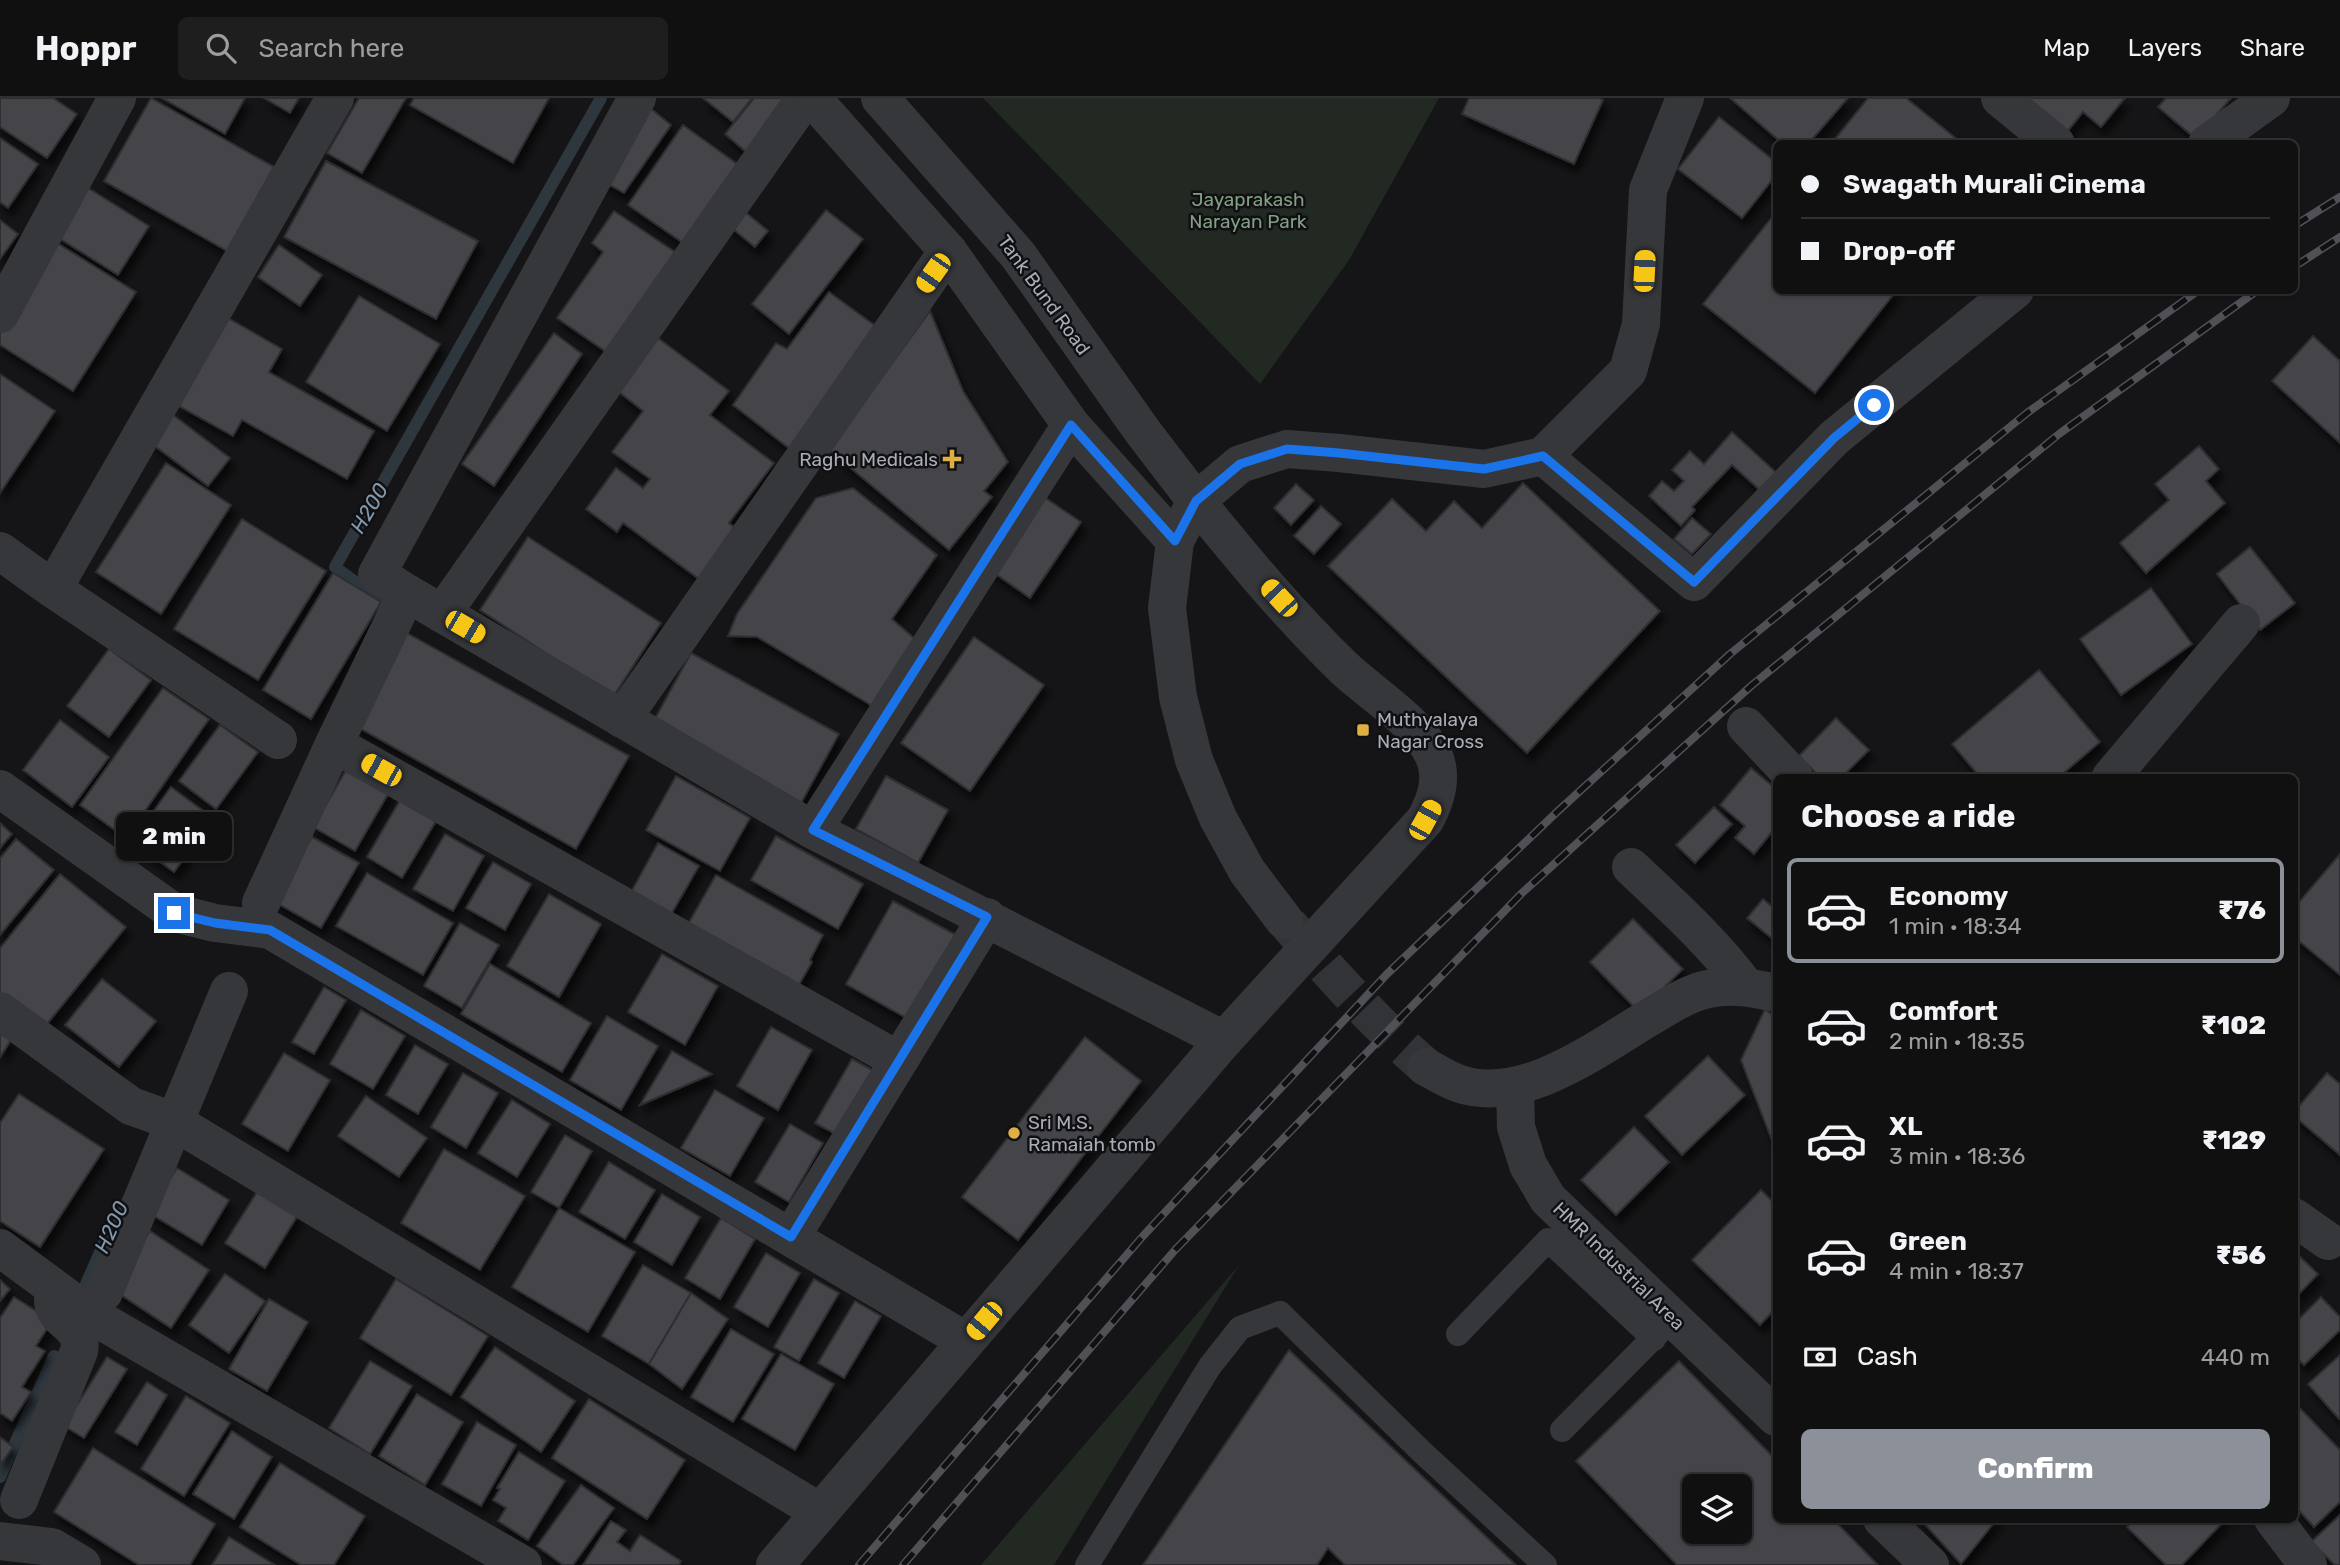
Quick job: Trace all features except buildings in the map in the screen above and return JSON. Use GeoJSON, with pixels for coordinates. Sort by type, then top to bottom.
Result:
{"type":"FeatureCollection","features":[{"type":"Feature","properties":{"kind":"street"},"geometry":{"type":"LineString","coordinates":[[0,314],[117,98]]}},
{"type":"Feature","properties":{"kind":"street"},"geometry":{"type":"LineString","coordinates":[[53,589],[335,98]]}},
{"type":"Feature","properties":{"kind":"street"},"geometry":{"type":"LineString","coordinates":[[637,98],[377,573],[442,614],[813,830],[1224,1040]]}},
{"type":"Feature","properties":{"kind":"street"},"geometry":{"type":"LineString","coordinates":[[442,614],[805,98]]}},
{"type":"Feature","properties":{"kind":"street"},"geometry":{"type":"LineString","coordinates":[[812,98],[948,251],[1071,425],[1175,541]]}},
{"type":"Feature","properties":{"kind":"street","name":"Tank Bund Road"},"geometry":{"type":"LineString","coordinates":[[775,1565],[1224,1040],[1425,820],[1436,800],[1438,775],[1433,755],[1421,736],[1345,669],[1249,566],[1143,432],[1018,255],[880,98]]}},
{"type":"Feature","properties":{"kind":"street"},"geometry":{"type":"LineString","coordinates":[[1284,920],[1247,871],[1218,818],[1194,760],[1178,697],[1167,608],[1175,541],[1196,501],[1240,464],[1287,449],[1484,469],[1543,456],[1628,371],[1641,324],[1648,190],[1685,98]]}},
{"type":"Feature","properties":{"kind":"street"},"geometry":{"type":"LineString","coordinates":[[2000,98],[2051,140]]}},
{"type":"Feature","properties":{"kind":"street"},"geometry":{"type":"LineString","coordinates":[[2213,140],[2271,98]]}},
{"type":"Feature","properties":{"kind":"street"},"geometry":{"type":"LineString","coordinates":[[622,719],[948,251]]}},
{"type":"Feature","properties":{"kind":"street"},"geometry":{"type":"LineString","coordinates":[[1543,456],[1694,582],[1834,438],[2010,294]]}},
{"type":"Feature","properties":{"kind":"street"},"geometry":{"type":"LineString","coordinates":[[813,830],[1071,425]]}},
{"type":"Feature","properties":{"kind":"street"},"geometry":{"type":"LineString","coordinates":[[0,551],[278,740]]}},
{"type":"Feature","properties":{"kind":"street"},"geometry":{"type":"LineString","coordinates":[[261,903],[407,593]]}},
{"type":"Feature","properties":{"kind":"street"},"geometry":{"type":"LineString","coordinates":[[2114,774],[2241,623]]}},
{"type":"Feature","properties":{"kind":"street"},"geometry":{"type":"LineString","coordinates":[[1745,726],[1791,774]]}},
{"type":"Feature","properties":{"kind":"street"},"geometry":{"type":"LineString","coordinates":[[334,744],[898,1060]]}},
{"type":"Feature","properties":{"kind":"street"},"geometry":{"type":"LineString","coordinates":[[0,789],[174,913],[215,923],[270,930],[966,1341]]}},
{"type":"Feature","properties":{"kind":"street"},"geometry":{"type":"LineString","coordinates":[[1631,867],[1728,963],[1761,990]]}},
{"type":"Feature","properties":{"kind":"street"},"geometry":{"type":"LineString","coordinates":[[791,1237],[987,917]]}},
{"type":"Feature","properties":{"kind":"street"},"geometry":{"type":"LineString","coordinates":[[1426,1067],[1460,1084],[1488,1089],[1515,1086],[1566,1067],[1666,1007],[1706,989],[1761,990]]}},
{"type":"Feature","properties":{"kind":"street"},"geometry":{"type":"LineString","coordinates":[[104,1292],[229,992]]}},
{"type":"Feature","properties":{"kind":"street"},"geometry":{"type":"LineString","coordinates":[[0,1011],[131,1106],[173,1121],[820,1512]]}},
{"type":"Feature","properties":{"kind":"street","name":"HMR Industrial Area"},"geometry":{"type":"LineString","coordinates":[[1515,1086],[1516,1128],[1528,1165],[1548,1199],[1663,1328],[1773,1415]]}},
{"type":"Feature","properties":{"kind":"street"},"geometry":{"type":"LineString","coordinates":[[2298,1219],[2336,1242]]}},
{"type":"Feature","properties":{"kind":"street"},"geometry":{"type":"LineString","coordinates":[[0,1248],[91,1315],[523,1565]]}},
{"type":"Feature","properties":{"kind":"street"},"geometry":{"type":"LineString","coordinates":[[19,1500],[81,1341],[76,1329],[58,1316],[52,1303],[54,1288]]}},
{"type":"Feature","properties":{"kind":"street"},"geometry":{"type":"LineString","coordinates":[[1886,1523],[1930,1565]]}},
{"type":"Feature","properties":{"kind":"street"},"geometry":{"type":"LineString","coordinates":[[2276,1523],[2308,1565]]}},
{"type":"Feature","properties":{"kind":"street"},"geometry":{"type":"LineString","coordinates":[[0,1541],[52,1547],[82,1565]]}},
{"type":"Feature","properties":{"kind":"lane"},"geometry":{"type":"LineString","coordinates":[[1458,1334],[1548,1240],[1663,1328],[1562,1430]]}},
{"type":"Feature","properties":{"kind":"lane"},"geometry":{"type":"LineString","coordinates":[[1087,1565],[1210,1366],[1240,1328],[1280,1313],[1423,1452],[1545,1565]]}},
{"type":"Feature","properties":{"kind":"green space","name":"Jayaprakash Narayan Park"},"geometry":{"type":"Polygon","coordinates":[[[983,98],[1439,98],[1349,260],[1260,384],[983,98]]]}},
{"type":"Feature","properties":{"kind":"green space"},"geometry":{"type":"Polygon","coordinates":[[[1239,1265],[1054,1565],[981,1565],[1239,1265]]]}},
{"type":"Feature","properties":{"kind":"waterway","name":"H200"},"geometry":{"type":"LineString","coordinates":[[382,613],[386,604],[335,567],[601,98]]}},
{"type":"Feature","properties":{"kind":"waterway","name":"H200"},"geometry":{"type":"LineString","coordinates":[[83,1291],[104,1243]]}},
{"type":"Feature","properties":{"kind":"waterway","name":"H200"},"geometry":{"type":"LineString","coordinates":[[0,1477],[54,1356]]}},
{"type":"Feature","properties":{"kind":"tunnel"},"geometry":{"type":"LineString","coordinates":[[1288,924],[1354,998],[1426,1067]]}},
{"type":"Feature","properties":{"kind":"railway"},"geometry":{"type":"LineString","coordinates":[[2298,223],[2340,197]]}},
{"type":"Feature","properties":{"kind":"railway"},"geometry":{"type":"LineString","coordinates":[[2298,264],[2340,237]]}},
{"type":"Feature","properties":{"kind":"railway"},"geometry":{"type":"LineString","coordinates":[[859,1565],[1143,1236],[1387,974],[1558,811],[1730,654],[2027,413],[2193,294]]}},
{"type":"Feature","properties":{"kind":"railway"},"geometry":{"type":"LineString","coordinates":[[903,1565],[1175,1250],[1522,893],[1751,686],[2059,434],[2252,294]]}},
{"type":"Feature","properties":{"kind":"place","name":"Raghu Medicals"},"geometry":{"type":"Point","coordinates":[952,459]}},
{"type":"Feature","properties":{"kind":"place","name":"Muthyalaya Nagar Cross"},"geometry":{"type":"Point","coordinates":[1363,730]}},
{"type":"Feature","properties":{"kind":"place","name":"Sri M.S. Ramaiah tomb"},"geometry":{"type":"Point","coordinates":[1014,1133]}},
{"type":"Feature","properties":{"kind":"route"},"geometry":{"type":"LineString","coordinates":[[174,913],[215,923],[270,930],[791,1237],[987,917],[813,830],[1071,425],[1175,541],[1196,501],[1240,464],[1287,449],[1484,469],[1543,456],[1694,582],[1834,438],[1874,405]]}}]}
